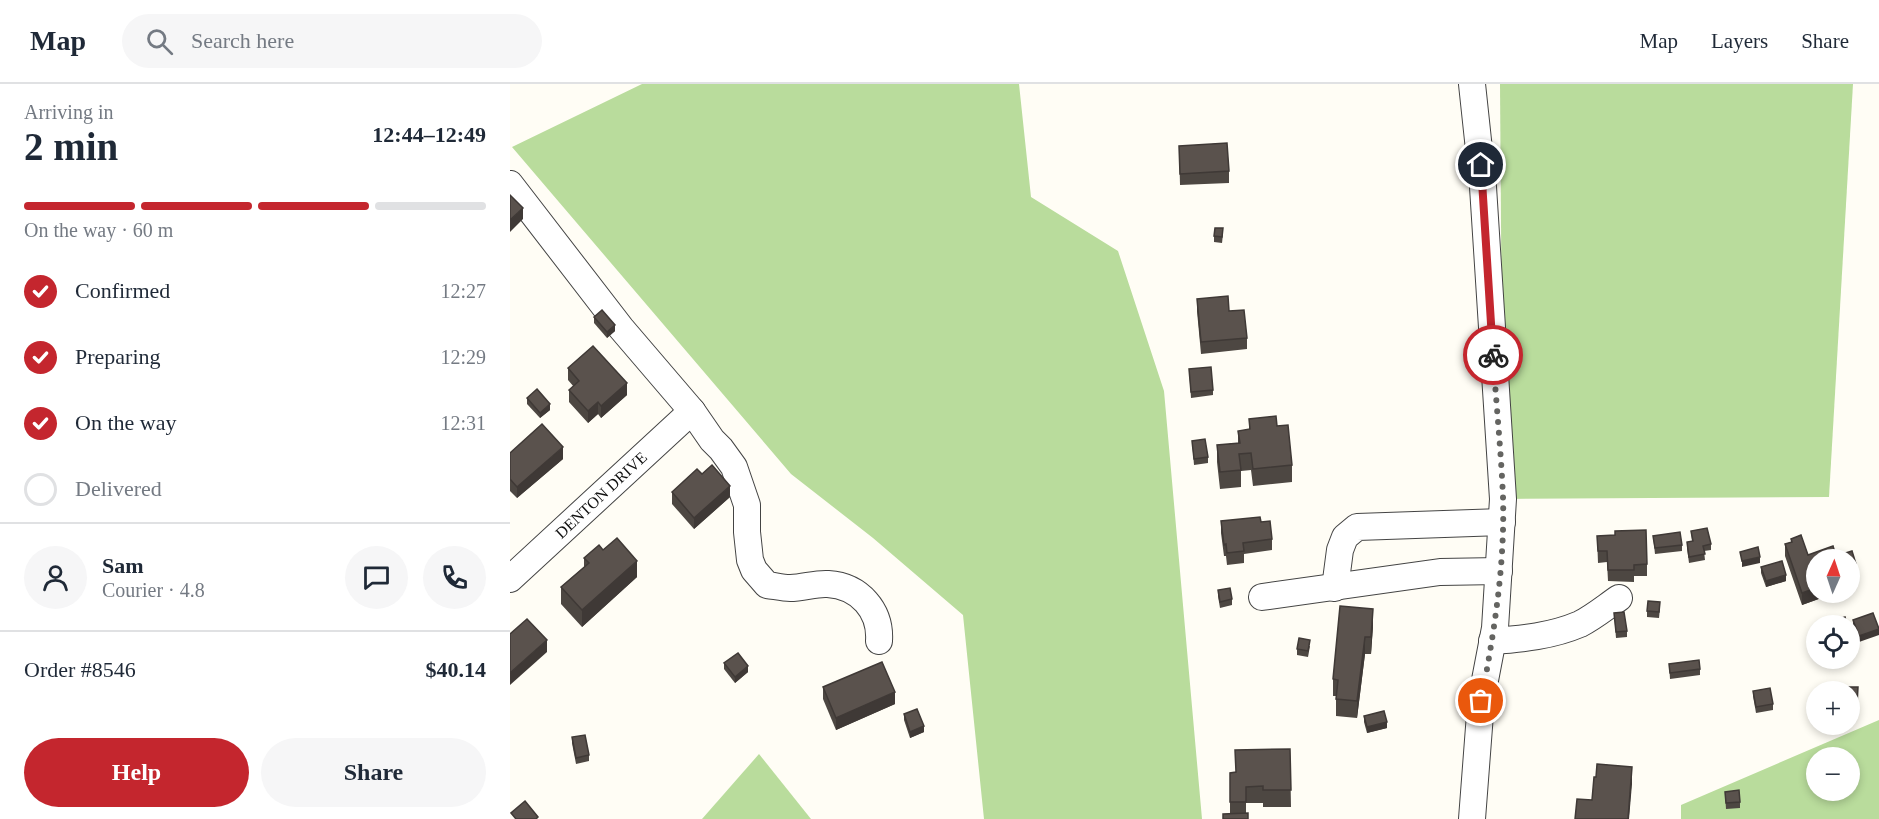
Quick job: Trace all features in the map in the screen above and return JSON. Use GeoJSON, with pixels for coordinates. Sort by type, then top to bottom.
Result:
{"type":"FeatureCollection","features":[{"type":"Feature","properties":{"kind":"street"},"geometry":{"type":"LineString","coordinates":[[1472,819],[1481,701],[1492,641],[1499,571],[1503,499],[1483,187],[1474,88]]}},
{"type":"Feature","properties":{"kind":"street"},"geometry":{"type":"LineString","coordinates":[[510,184],[614,319],[692,411],[734,467],[747,505],[750,560],[754,570],[767,585],[791,588],[828,584],[853,591],[864,598],[874,613],[880,630],[879,641]]}},
{"type":"Feature","properties":{"kind":"street","name":"DENTON DRIVE"},"geometry":{"type":"LineString","coordinates":[[510,579],[692,411]]}},
{"type":"Feature","properties":{"kind":"street"},"geometry":{"type":"LineString","coordinates":[[1335,588],[1340,550],[1345,537],[1357,527],[1502,522]]}},
{"type":"Feature","properties":{"kind":"street"},"geometry":{"type":"LineString","coordinates":[[1262,597],[1428,574],[1499,571]]}},
{"type":"Feature","properties":{"kind":"street"},"geometry":{"type":"LineString","coordinates":[[1492,641],[1535,637],[1560,631],[1581,623],[1619,598]]}},
{"type":"Feature","properties":{"kind":"green space"},"geometry":{"type":"Polygon","coordinates":[[[642,84],[1019,84],[1031,197],[1118,251],[1164,391],[1202,819],[984,819],[963,615],[873,538],[791,474],[512,147],[642,84]]]}},
{"type":"Feature","properties":{"kind":"green space"},"geometry":{"type":"Polygon","coordinates":[[[1500,84],[1853,84],[1829,497],[1503,499],[1500,84]]]}},
{"type":"Feature","properties":{"kind":"green space"},"geometry":{"type":"Polygon","coordinates":[[[1879,720],[1879,819],[1681,819],[1681,805],[1806,751],[1806,801],[1860,801],[1860,747],[1816,747],[1844,735],[1860,735],[1860,728],[1879,720]]]}},
{"type":"Feature","properties":{"kind":"green space"},"geometry":{"type":"Polygon","coordinates":[[[759,754],[811,819],[702,819],[759,754]]]}},
{"type":"Feature","properties":{"kind":"building"},"geometry":{"type":"Polygon","coordinates":[[[1227,143],[1229,171],[1180,174],[1179,146],[1227,143]]]}},
{"type":"Feature","properties":{"kind":"building"},"geometry":{"type":"Polygon","coordinates":[[[510,195],[523,208],[510,220],[510,195]]]}},
{"type":"Feature","properties":{"kind":"building"},"geometry":{"type":"Polygon","coordinates":[[[1215,228],[1223,228],[1222,237],[1214,236],[1215,228]]]}},
{"type":"Feature","properties":{"kind":"building"},"geometry":{"type":"Polygon","coordinates":[[[1228,296],[1229,311],[1244,310],[1247,338],[1201,342],[1197,299],[1228,296]]]}},
{"type":"Feature","properties":{"kind":"building"},"geometry":{"type":"Polygon","coordinates":[[[602,310],[615,325],[607,332],[594,317],[602,310]]]}},
{"type":"Feature","properties":{"kind":"building"},"geometry":{"type":"Polygon","coordinates":[[[593,346],[627,383],[601,406],[598,402],[588,411],[569,390],[579,381],[568,368],[593,346]]]}},
{"type":"Feature","properties":{"kind":"building"},"geometry":{"type":"Polygon","coordinates":[[[1211,367],[1213,390],[1191,392],[1189,369],[1211,367]]]}},
{"type":"Feature","properties":{"kind":"building"},"geometry":{"type":"Polygon","coordinates":[[[537,389],[550,404],[540,413],[527,398],[537,389]]]}},
{"type":"Feature","properties":{"kind":"building"},"geometry":{"type":"Polygon","coordinates":[[[1276,416],[1277,426],[1288,425],[1292,465],[1253,469],[1251,453],[1239,454],[1241,470],[1220,472],[1217,445],[1240,443],[1238,431],[1250,429],[1249,419],[1276,416]]]}},
{"type":"Feature","properties":{"kind":"building"},"geometry":{"type":"Polygon","coordinates":[[[542,424],[563,447],[517,487],[510,479],[510,453],[542,424]]]}},
{"type":"Feature","properties":{"kind":"building"},"geometry":{"type":"Polygon","coordinates":[[[1205,439],[1208,457],[1194,459],[1192,441],[1205,439]]]}},
{"type":"Feature","properties":{"kind":"building"},"geometry":{"type":"Polygon","coordinates":[[[712,465],[730,486],[694,518],[672,492],[697,469],[702,474],[712,465]]]}},
{"type":"Feature","properties":{"kind":"building"},"geometry":{"type":"Polygon","coordinates":[[[1260,517],[1261,522],[1270,521],[1272,539],[1243,543],[1244,551],[1227,553],[1221,521],[1260,517]]]}},
{"type":"Feature","properties":{"kind":"building"},"geometry":{"type":"Polygon","coordinates":[[[1707,528],[1711,544],[1703,546],[1705,554],[1689,557],[1687,542],[1693,541],[1691,531],[1707,528]]]}},
{"type":"Feature","properties":{"kind":"building"},"geometry":{"type":"Polygon","coordinates":[[[1646,530],[1647,564],[1634,565],[1634,570],[1608,570],[1607,551],[1598,551],[1597,536],[1615,535],[1615,531],[1646,530]]]}},
{"type":"Feature","properties":{"kind":"building"},"geometry":{"type":"Polygon","coordinates":[[[1680,532],[1682,545],[1655,548],[1653,536],[1680,532]]]}},
{"type":"Feature","properties":{"kind":"building"},"geometry":{"type":"Polygon","coordinates":[[[1801,535],[1806,549],[1806,592],[1802,593],[1785,544],[1792,542],[1791,539],[1801,535]]]}},
{"type":"Feature","properties":{"kind":"building"},"geometry":{"type":"Polygon","coordinates":[[[617,538],[637,561],[582,610],[561,587],[589,563],[584,558],[599,545],[603,550],[617,538]]]}},
{"type":"Feature","properties":{"kind":"building"},"geometry":{"type":"Polygon","coordinates":[[[1758,547],[1760,557],[1742,561],[1740,552],[1758,547]]]}},
{"type":"Feature","properties":{"kind":"building"},"geometry":{"type":"Polygon","coordinates":[[[1782,561],[1786,575],[1766,581],[1761,567],[1782,561]]]}},
{"type":"Feature","properties":{"kind":"building"},"geometry":{"type":"Polygon","coordinates":[[[1230,588],[1232,599],[1220,602],[1218,590],[1230,588]]]}},
{"type":"Feature","properties":{"kind":"building"},"geometry":{"type":"Polygon","coordinates":[[[1648,601],[1660,602],[1659,612],[1647,611],[1648,601]]]}},
{"type":"Feature","properties":{"kind":"building"},"geometry":{"type":"Polygon","coordinates":[[[1340,606],[1373,609],[1371,637],[1365,637],[1357,701],[1336,699],[1338,680],[1333,679],[1340,606]]]}},
{"type":"Feature","properties":{"kind":"building"},"geometry":{"type":"Polygon","coordinates":[[[1624,612],[1627,631],[1616,632],[1614,613],[1624,612]]]}},
{"type":"Feature","properties":{"kind":"building"},"geometry":{"type":"Polygon","coordinates":[[[1873,613],[1879,629],[1860,636],[1860,618],[1873,613]]]}},
{"type":"Feature","properties":{"kind":"building"},"geometry":{"type":"Polygon","coordinates":[[[527,619],[547,640],[510,673],[510,634],[527,619]]]}},
{"type":"Feature","properties":{"kind":"building"},"geometry":{"type":"Polygon","coordinates":[[[1299,638],[1310,640],[1308,651],[1297,649],[1299,638]]]}},
{"type":"Feature","properties":{"kind":"building"},"geometry":{"type":"Polygon","coordinates":[[[738,653],[748,666],[735,677],[724,663],[738,653]]]}},
{"type":"Feature","properties":{"kind":"building"},"geometry":{"type":"Polygon","coordinates":[[[1699,660],[1700,669],[1670,673],[1669,664],[1699,660]]]}},
{"type":"Feature","properties":{"kind":"building"},"geometry":{"type":"Polygon","coordinates":[[[882,662],[895,692],[836,718],[823,687],[882,662]]]}},
{"type":"Feature","properties":{"kind":"building"},"geometry":{"type":"Polygon","coordinates":[[[1770,688],[1773,704],[1756,707],[1753,691],[1770,688]]]}},
{"type":"Feature","properties":{"kind":"building"},"geometry":{"type":"Polygon","coordinates":[[[917,709],[924,726],[910,732],[904,714],[917,709]]]}},
{"type":"Feature","properties":{"kind":"building"},"geometry":{"type":"Polygon","coordinates":[[[1384,711],[1387,722],[1367,727],[1364,716],[1384,711]]]}},
{"type":"Feature","properties":{"kind":"building"},"geometry":{"type":"Polygon","coordinates":[[[585,735],[589,755],[576,758],[572,737],[585,735]]]}},
{"type":"Feature","properties":{"kind":"building"},"geometry":{"type":"Polygon","coordinates":[[[1290,749],[1291,790],[1263,790],[1263,786],[1246,787],[1246,802],[1230,802],[1230,773],[1236,772],[1235,750],[1290,749]]]}},
{"type":"Feature","properties":{"kind":"building"},"geometry":{"type":"Polygon","coordinates":[[[1597,764],[1632,767],[1628,819],[1575,819],[1577,799],[1592,800],[1597,764]]]}},
{"type":"Feature","properties":{"kind":"building"},"geometry":{"type":"Polygon","coordinates":[[[1739,790],[1740,802],[1726,803],[1725,792],[1739,790]]]}},
{"type":"Feature","properties":{"kind":"building"},"geometry":{"type":"Polygon","coordinates":[[[525,801],[538,817],[536,819],[516,819],[511,813],[525,801]]]}},
{"type":"Feature","properties":{"kind":"building"},"geometry":{"type":"Polygon","coordinates":[[[1248,813],[1248,819],[1223,819],[1223,814],[1248,813]]]}},
{"type":"Feature","properties":{"kind":"way so far"},"geometry":{"type":"LineString","coordinates":[[1481,701],[1495,628],[1503,499],[1493,355]]}},
{"type":"Feature","properties":{"kind":"route"},"geometry":{"type":"LineString","coordinates":[[1481,165],[1493,355]]}}]}
